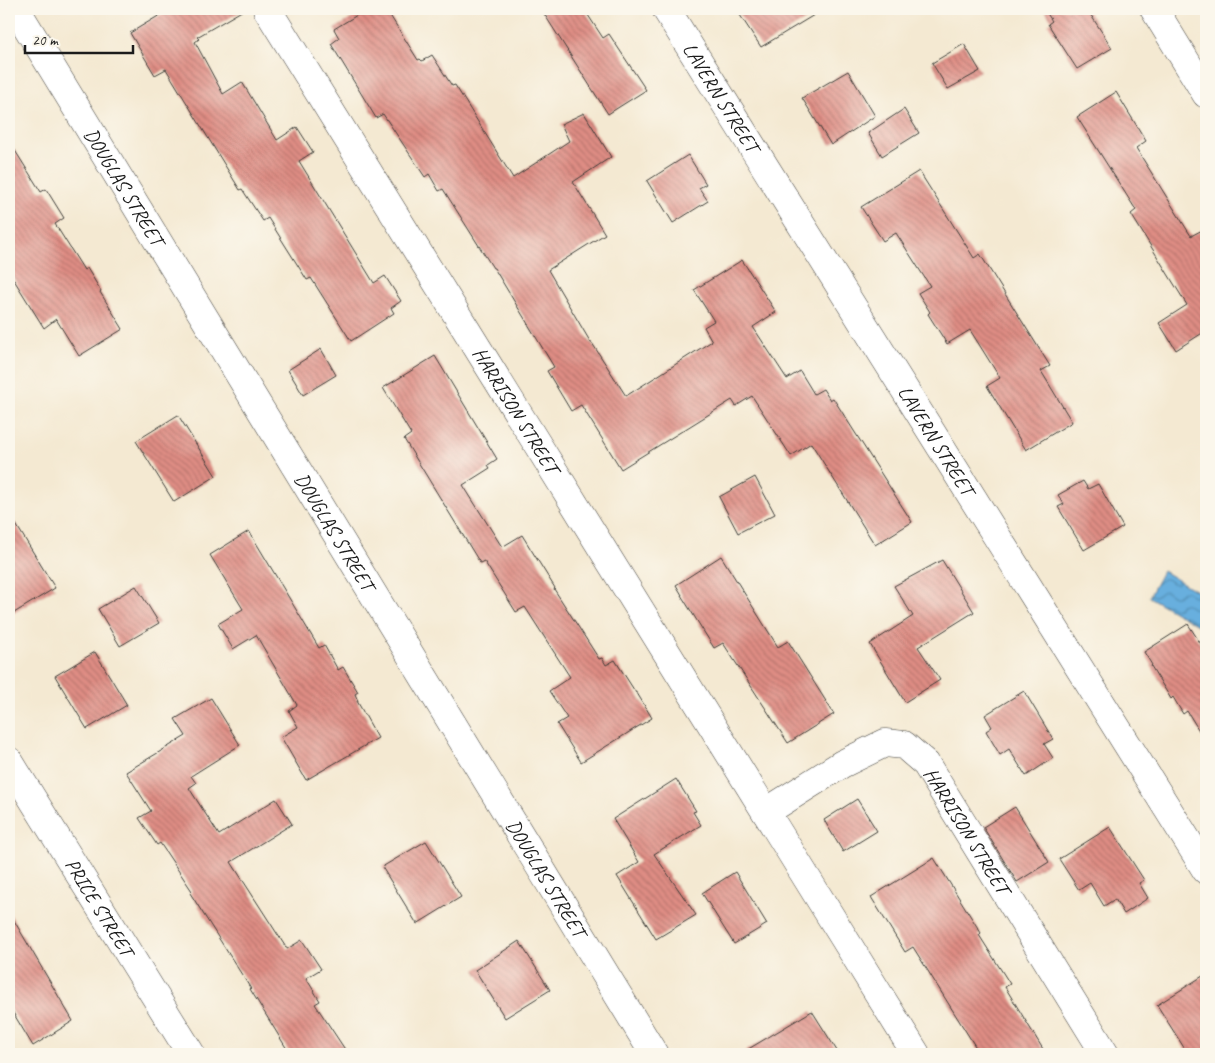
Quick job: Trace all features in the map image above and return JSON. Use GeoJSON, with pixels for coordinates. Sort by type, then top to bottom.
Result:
{"type":"FeatureCollection","features":[{"type":"Feature","properties":{"kind":"street","name":"DOUGLAS STREET"},"geometry":{"type":"LineString","coordinates":[[16,9],[654,1054]]}},
{"type":"Feature","properties":{"kind":"street","name":"HARRISON STREET"},"geometry":{"type":"LineString","coordinates":[[267,9],[916,1054]]}},
{"type":"Feature","properties":{"kind":"street","name":"LAVERN STREET"},"geometry":{"type":"LineString","coordinates":[[666,9],[1206,870]]}},
{"type":"Feature","properties":{"kind":"street"},"geometry":{"type":"LineString","coordinates":[[1154,9],[1206,94]]}},
{"type":"Feature","properties":{"kind":"street","name":"HARRISON STREET"},"geometry":{"type":"LineString","coordinates":[[766,812],[842,764],[885,743],[904,745],[926,764],[1105,1054]]}},
{"type":"Feature","properties":{"kind":"street","name":"PRICE STREET"},"geometry":{"type":"LineString","coordinates":[[9,761],[191,1054]]}},
{"type":"Feature","properties":{"kind":"water"},"geometry":{"type":"Polygon","coordinates":[[[1163,571],[1206,597],[1206,624],[1199,626],[1149,597],[1163,571]]]}},
{"type":"Feature","properties":{"kind":"building"},"geometry":{"type":"Polygon","coordinates":[[[170,9],[245,9],[197,37],[199,39],[195,42],[223,94],[242,82],[277,140],[297,127],[313,152],[299,161],[374,283],[385,276],[401,301],[391,308],[394,313],[351,341],[311,278],[307,280],[268,218],[263,221],[242,189],[240,190],[166,69],[155,75],[130,33],[170,9]]]}},
{"type":"Feature","properties":{"kind":"building"},"geometry":{"type":"Polygon","coordinates":[[[367,9],[386,9],[418,60],[422,61],[432,55],[452,86],[455,85],[513,178],[569,141],[561,124],[584,113],[611,157],[573,182],[605,234],[548,270],[591,343],[626,396],[712,341],[704,327],[714,321],[694,290],[742,260],[776,312],[753,327],[787,379],[800,371],[814,394],[823,389],[830,400],[833,398],[912,522],[875,545],[811,443],[791,456],[752,396],[736,406],[732,400],[621,469],[581,405],[571,411],[547,371],[554,367],[443,189],[439,191],[429,174],[425,177],[383,114],[376,118],[331,44],[339,38],[334,29],[367,9]]]}},
{"type":"Feature","properties":{"kind":"building"},"geometry":{"type":"Polygon","coordinates":[[[541,9],[584,9],[603,38],[609,34],[646,90],[608,114],[541,9]]]}},
{"type":"Feature","properties":{"kind":"building"},"geometry":{"type":"Polygon","coordinates":[[[736,9],[824,9],[761,47],[736,9]]]}},
{"type":"Feature","properties":{"kind":"building"},"geometry":{"type":"Polygon","coordinates":[[[1044,9],[1087,9],[1112,48],[1077,69],[1048,24],[1052,21],[1044,9]]]}},
{"type":"Feature","properties":{"kind":"building"},"geometry":{"type":"Polygon","coordinates":[[[964,44],[980,71],[948,89],[932,63],[964,44]]]}},
{"type":"Feature","properties":{"kind":"building"},"geometry":{"type":"Polygon","coordinates":[[[848,71],[875,116],[831,145],[802,98],[848,71]]]}},
{"type":"Feature","properties":{"kind":"building"},"geometry":{"type":"Polygon","coordinates":[[[1116,92],[1146,141],[1136,148],[1191,236],[1206,228],[1206,336],[1204,332],[1176,350],[1159,323],[1187,305],[1131,214],[1136,210],[1077,117],[1116,92]]]}},
{"type":"Feature","properties":{"kind":"building"},"geometry":{"type":"Polygon","coordinates":[[[904,109],[919,133],[882,156],[868,133],[904,109]]]}},
{"type":"Feature","properties":{"kind":"building"},"geometry":{"type":"Polygon","coordinates":[[[9,141],[41,192],[46,189],[64,218],[55,224],[84,270],[87,268],[123,329],[79,356],[56,319],[44,328],[9,272],[9,141]]]}},
{"type":"Feature","properties":{"kind":"building"},"geometry":{"type":"Polygon","coordinates":[[[688,155],[706,184],[699,188],[708,201],[673,223],[647,181],[688,155]]]}},
{"type":"Feature","properties":{"kind":"building"},"geometry":{"type":"Polygon","coordinates":[[[919,171],[974,258],[980,254],[1050,366],[1041,371],[1072,422],[1026,450],[987,386],[1000,378],[970,330],[947,344],[928,314],[930,312],[918,293],[930,286],[896,233],[883,241],[861,207],[919,171]]]}},
{"type":"Feature","properties":{"kind":"building"},"geometry":{"type":"Polygon","coordinates":[[[321,349],[336,375],[303,395],[288,370],[321,349]]]}},
{"type":"Feature","properties":{"kind":"building"},"geometry":{"type":"Polygon","coordinates":[[[435,356],[497,459],[488,465],[490,468],[463,485],[502,547],[522,535],[599,659],[602,658],[606,665],[615,660],[652,718],[581,762],[557,724],[567,718],[549,691],[570,677],[525,607],[516,612],[484,561],[480,563],[404,439],[411,434],[383,388],[435,356]]]}},
{"type":"Feature","properties":{"kind":"building"},"geometry":{"type":"Polygon","coordinates":[[[178,415],[216,476],[174,502],[136,441],[178,415]]]}},
{"type":"Feature","properties":{"kind":"building"},"geometry":{"type":"Polygon","coordinates":[[[755,477],[775,514],[738,533],[719,497],[755,477]]]}},
{"type":"Feature","properties":{"kind":"building"},"geometry":{"type":"Polygon","coordinates":[[[1083,481],[1088,489],[1098,484],[1123,527],[1084,550],[1058,507],[1064,504],[1058,495],[1083,481]]]}},
{"type":"Feature","properties":{"kind":"building"},"geometry":{"type":"Polygon","coordinates":[[[9,513],[55,588],[9,616],[9,513]]]}},
{"type":"Feature","properties":{"kind":"building"},"geometry":{"type":"Polygon","coordinates":[[[249,531],[319,648],[324,645],[338,670],[343,667],[358,692],[355,694],[357,701],[378,738],[306,780],[281,737],[298,727],[289,711],[297,705],[256,635],[233,649],[218,624],[243,609],[210,555],[249,531]]]}},
{"type":"Feature","properties":{"kind":"building"},"geometry":{"type":"Polygon","coordinates":[[[721,556],[778,647],[788,641],[834,714],[788,743],[723,643],[714,648],[676,585],[721,556]]]}},
{"type":"Feature","properties":{"kind":"building"},"geometry":{"type":"Polygon","coordinates":[[[942,560],[974,612],[918,647],[940,680],[905,702],[870,644],[913,616],[894,586],[942,560]]]}},
{"type":"Feature","properties":{"kind":"building"},"geometry":{"type":"Polygon","coordinates":[[[136,586],[159,623],[120,646],[98,609],[136,586]]]}},
{"type":"Feature","properties":{"kind":"building"},"geometry":{"type":"Polygon","coordinates":[[[1188,624],[1206,652],[1206,742],[1187,711],[1183,714],[1173,697],[1171,699],[1144,652],[1188,624]]]}},
{"type":"Feature","properties":{"kind":"building"},"geometry":{"type":"Polygon","coordinates":[[[95,652],[127,705],[87,729],[55,676],[95,652]]]}},
{"type":"Feature","properties":{"kind":"building"},"geometry":{"type":"Polygon","coordinates":[[[1024,691],[1053,739],[1044,744],[1053,758],[1026,776],[1009,749],[1000,755],[986,731],[992,727],[985,715],[1024,691]]]}},
{"type":"Feature","properties":{"kind":"building"},"geometry":{"type":"Polygon","coordinates":[[[211,698],[240,745],[191,776],[196,783],[189,788],[219,835],[276,799],[292,824],[231,862],[287,949],[302,940],[321,969],[306,978],[320,1001],[315,1004],[348,1054],[290,1054],[190,893],[192,891],[160,843],[157,845],[139,818],[151,811],[126,772],[186,736],[175,719],[211,698]]]}},
{"type":"Feature","properties":{"kind":"building"},"geometry":{"type":"Polygon","coordinates":[[[676,779],[696,811],[693,812],[701,825],[654,854],[696,915],[656,939],[617,876],[639,862],[613,819],[676,779]]]}},
{"type":"Feature","properties":{"kind":"building"},"geometry":{"type":"Polygon","coordinates":[[[857,799],[877,831],[843,852],[824,820],[857,799]]]}},
{"type":"Feature","properties":{"kind":"building"},"geometry":{"type":"Polygon","coordinates":[[[1015,807],[1049,862],[1017,882],[983,827],[1015,807]]]}},
{"type":"Feature","properties":{"kind":"building"},"geometry":{"type":"Polygon","coordinates":[[[1110,827],[1144,880],[1139,883],[1148,898],[1124,914],[1115,899],[1104,906],[1090,883],[1079,890],[1059,859],[1110,827]]]}},
{"type":"Feature","properties":{"kind":"building"},"geometry":{"type":"Polygon","coordinates":[[[426,841],[461,897],[417,924],[382,867],[426,841]]]}},
{"type":"Feature","properties":{"kind":"building"},"geometry":{"type":"Polygon","coordinates":[[[934,858],[981,933],[979,935],[1010,984],[1005,987],[1046,1054],[980,1054],[913,947],[905,952],[871,897],[934,858]]]}},
{"type":"Feature","properties":{"kind":"building"},"geometry":{"type":"Polygon","coordinates":[[[735,872],[767,924],[734,944],[702,893],[735,872]]]}},
{"type":"Feature","properties":{"kind":"building"},"geometry":{"type":"Polygon","coordinates":[[[9,912],[73,1021],[33,1046],[9,1006],[9,912]]]}},
{"type":"Feature","properties":{"kind":"building"},"geometry":{"type":"Polygon","coordinates":[[[519,941],[550,990],[505,1018],[475,970],[519,941]]]}},
{"type":"Feature","properties":{"kind":"building"},"geometry":{"type":"Polygon","coordinates":[[[1206,974],[1206,1054],[1188,1054],[1157,1005],[1206,974]]]}},
{"type":"Feature","properties":{"kind":"building"},"geometry":{"type":"Polygon","coordinates":[[[812,1011],[839,1054],[740,1054],[812,1011]]]}}]}
